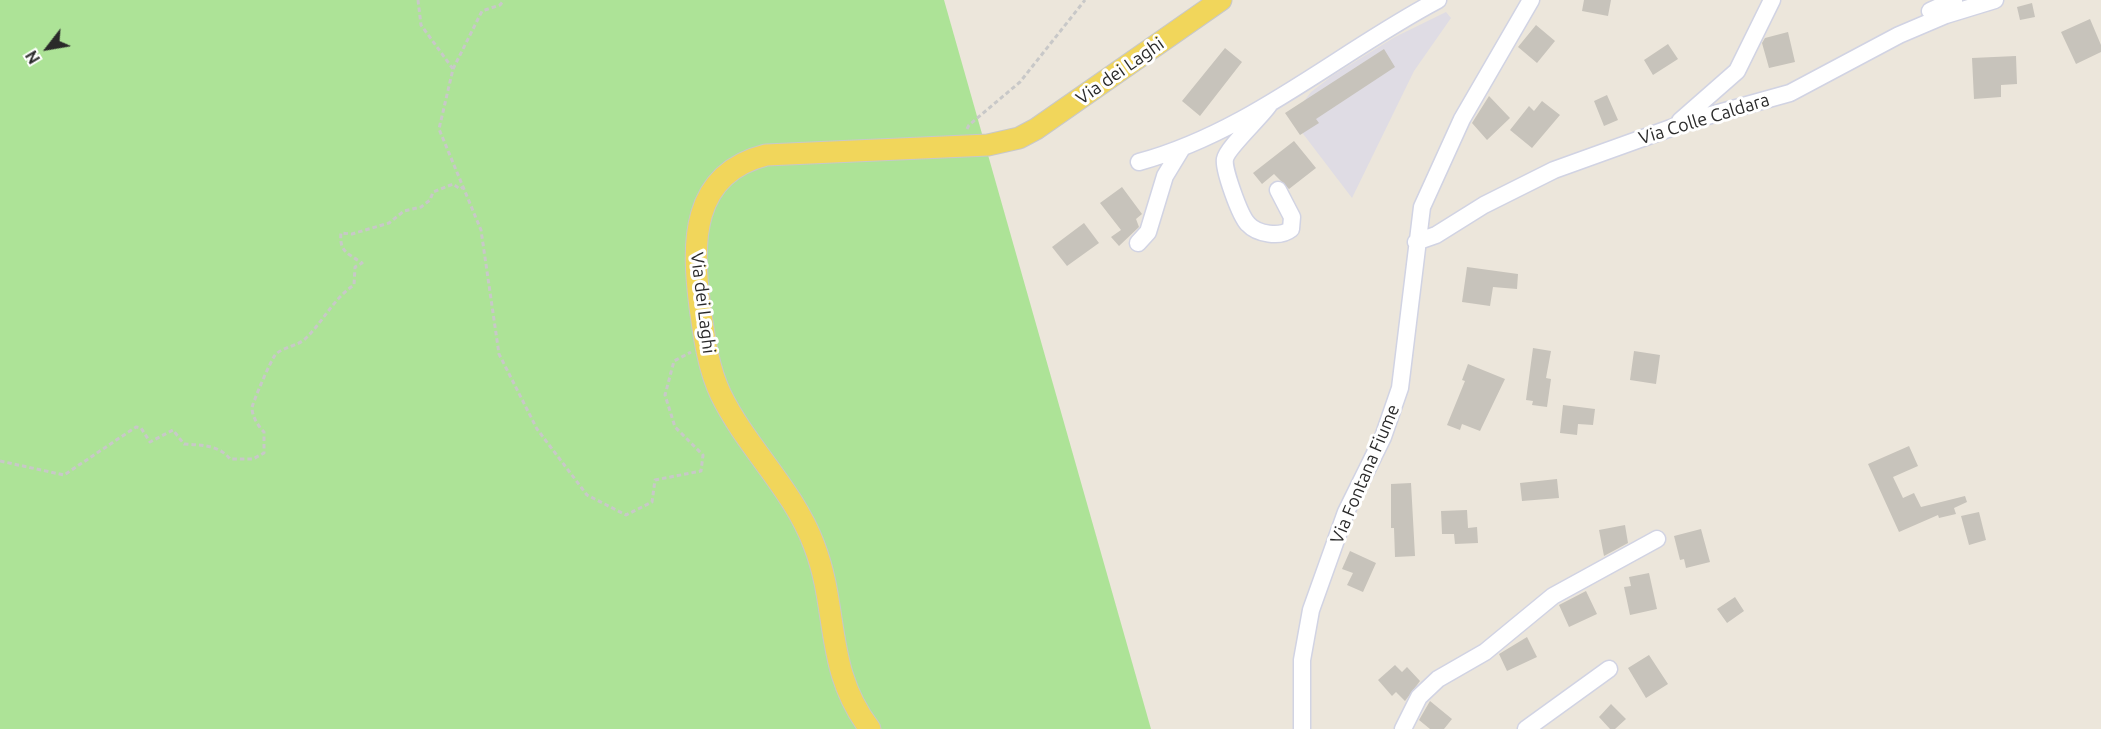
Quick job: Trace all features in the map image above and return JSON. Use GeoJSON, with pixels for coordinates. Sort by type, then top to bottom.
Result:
{"type":"FeatureCollection","features":[{"type":"Feature","properties":{"kind":"main road","name":"Via dei Laghi"},"geometry":{"type":"LineString","coordinates":[[870,729],[852,702],[842,680],[814,545],[793,502],[725,402],[716,382],[708,351],[696,270],[695,241],[706,199],[718,182],[730,172],[754,158],[778,153],[962,145],[1007,141],[1031,132],[1221,0]]}},
{"type":"Feature","properties":{"kind":"street"},"geometry":{"type":"LineString","coordinates":[[1139,162],[1183,147],[1271,102],[1438,0]]}},
{"type":"Feature","properties":{"kind":"street","name":"Via Fontana Fiume"},"geometry":{"type":"LineString","coordinates":[[1302,729],[1301,671],[1305,632],[1317,591],[1346,512],[1380,443],[1395,405],[1406,348],[1415,246],[1425,197],[1481,83],[1531,0]]}},
{"type":"Feature","properties":{"kind":"street"},"geometry":{"type":"LineString","coordinates":[[1673,127],[1737,71],[1772,0]]}},
{"type":"Feature","properties":{"kind":"street"},"geometry":{"type":"LineString","coordinates":[[1899,35],[1923,15],[1954,0]]}},
{"type":"Feature","properties":{"kind":"street","name":"Via Colle Caldara"},"geometry":{"type":"LineString","coordinates":[[1415,246],[1484,205],[1532,180],[1673,127],[1800,89],[1899,35],[1995,0]]}},
{"type":"Feature","properties":{"kind":"street"},"geometry":{"type":"LineString","coordinates":[[1271,102],[1257,122],[1228,151],[1224,161],[1243,216],[1253,228],[1279,234],[1291,229],[1292,217],[1278,190]]}},
{"type":"Feature","properties":{"kind":"street"},"geometry":{"type":"LineString","coordinates":[[1138,243],[1148,232],[1165,176],[1183,147]]}},
{"type":"Feature","properties":{"kind":"street"},"geometry":{"type":"LineString","coordinates":[[1403,729],[1419,697],[1438,679],[1485,652],[1553,596],[1657,539]]}},
{"type":"Feature","properties":{"kind":"street"},"geometry":{"type":"LineString","coordinates":[[1526,729],[1609,669]]}},
{"type":"Feature","properties":{"kind":"path"},"geometry":{"type":"LineString","coordinates":[[418,0],[421,25],[453,69]]}},
{"type":"Feature","properties":{"kind":"path"},"geometry":{"type":"LineString","coordinates":[[504,0],[500,5],[482,12],[453,69],[439,129],[481,230],[499,354],[537,429],[587,495],[626,515],[652,502],[655,480],[701,471],[703,455],[675,427],[665,395],[674,361],[690,352],[708,351]]}},
{"type":"Feature","properties":{"kind":"path"},"geometry":{"type":"LineString","coordinates":[[962,145],[969,125],[1020,82],[1085,0]]}},
{"type":"Feature","properties":{"kind":"path"},"geometry":{"type":"LineString","coordinates":[[0,461],[64,475],[136,427],[141,428],[150,442],[172,430],[184,444],[210,446],[225,452],[230,459],[253,459],[264,453],[264,432],[258,426],[252,411],[252,403],[257,396],[267,368],[276,354],[304,340],[340,294],[354,285],[356,267],[362,263],[343,252],[340,244],[341,233],[352,234],[389,223],[404,211],[421,207],[439,189],[453,184],[460,189],[463,187]]}},
{"type":"Feature","properties":{"kind":"shaded area"},"geometry":{"type":"Polygon","coordinates":[[[1446,12],[1451,18],[1414,71],[1352,198],[1291,118],[1311,92],[1332,76],[1395,37],[1446,12]]]}},
{"type":"Feature","properties":{"kind":"green space"},"geometry":{"type":"Polygon","coordinates":[[[0,0],[944,0],[1151,729],[0,729],[0,0]]]}},
{"type":"Feature","properties":{"kind":"building"},"geometry":{"type":"Polygon","coordinates":[[[1584,0],[1611,0],[1608,16],[1582,11],[1584,0]]]}},
{"type":"Feature","properties":{"kind":"building"},"geometry":{"type":"Polygon","coordinates":[[[2032,3],[2035,17],[2020,20],[2017,7],[2032,3]]]}},
{"type":"Feature","properties":{"kind":"building"},"geometry":{"type":"Polygon","coordinates":[[[2090,19],[2101,45],[2101,52],[2076,64],[2061,32],[2090,19]]]}},
{"type":"Feature","properties":{"kind":"building"},"geometry":{"type":"Polygon","coordinates":[[[1536,25],[1555,41],[1537,63],[1518,47],[1536,25]]]}},
{"type":"Feature","properties":{"kind":"building"},"geometry":{"type":"Polygon","coordinates":[[[1788,32],[1795,62],[1769,68],[1762,43],[1765,38],[1788,32]]]}},
{"type":"Feature","properties":{"kind":"building"},"geometry":{"type":"Polygon","coordinates":[[[1668,44],[1678,59],[1653,75],[1644,60],[1668,44]]]}},
{"type":"Feature","properties":{"kind":"building"},"geometry":{"type":"Polygon","coordinates":[[[1225,48],[1242,62],[1200,116],[1182,101],[1225,48]]]}},
{"type":"Feature","properties":{"kind":"building"},"geometry":{"type":"Polygon","coordinates":[[[1384,49],[1395,67],[1316,119],[1319,123],[1300,135],[1285,113],[1384,49]]]}},
{"type":"Feature","properties":{"kind":"building"},"geometry":{"type":"Polygon","coordinates":[[[2016,56],[2017,84],[2001,85],[2001,97],[1974,99],[1972,58],[2016,56]]]}},
{"type":"Feature","properties":{"kind":"building"},"geometry":{"type":"Polygon","coordinates":[[[1607,95],[1618,120],[1604,126],[1594,101],[1607,95]]]}},
{"type":"Feature","properties":{"kind":"building"},"geometry":{"type":"Polygon","coordinates":[[[1489,96],[1510,118],[1487,140],[1472,123],[1489,96]]]}},
{"type":"Feature","properties":{"kind":"building"},"geometry":{"type":"Polygon","coordinates":[[[1542,101],[1560,115],[1532,148],[1510,130],[1529,106],[1534,111],[1542,101]]]}},
{"type":"Feature","properties":{"kind":"building"},"geometry":{"type":"Polygon","coordinates":[[[1294,141],[1316,168],[1289,189],[1274,174],[1262,184],[1253,173],[1294,141]]]}},
{"type":"Feature","properties":{"kind":"building"},"geometry":{"type":"Polygon","coordinates":[[[1122,187],[1142,214],[1136,219],[1139,227],[1119,246],[1111,237],[1121,230],[1100,203],[1122,187]]]}},
{"type":"Feature","properties":{"kind":"building"},"geometry":{"type":"Polygon","coordinates":[[[1084,223],[1099,243],[1067,266],[1052,247],[1084,223]]]}},
{"type":"Feature","properties":{"kind":"building"},"geometry":{"type":"Polygon","coordinates":[[[1467,267],[1518,274],[1517,289],[1493,287],[1490,306],[1462,302],[1467,267]]]}},
{"type":"Feature","properties":{"kind":"building"},"geometry":{"type":"Polygon","coordinates":[[[1533,348],[1551,351],[1546,378],[1551,379],[1547,407],[1532,405],[1533,401],[1526,400],[1533,348]]]}},
{"type":"Feature","properties":{"kind":"building"},"geometry":{"type":"Polygon","coordinates":[[[1634,351],[1660,355],[1656,384],[1630,380],[1634,351]]]}},
{"type":"Feature","properties":{"kind":"building"},"geometry":{"type":"Polygon","coordinates":[[[1468,364],[1505,379],[1480,431],[1462,424],[1460,430],[1447,425],[1465,381],[1462,380],[1468,364]]]}},
{"type":"Feature","properties":{"kind":"building"},"geometry":{"type":"Polygon","coordinates":[[[1563,405],[1595,409],[1593,425],[1578,424],[1577,435],[1560,433],[1563,405]]]}},
{"type":"Feature","properties":{"kind":"building"},"geometry":{"type":"Polygon","coordinates":[[[1909,446],[1918,466],[1893,477],[1903,498],[1914,493],[1921,507],[1965,496],[1967,502],[1954,508],[1956,514],[1939,518],[1938,515],[1899,532],[1868,464],[1909,446]]]}},
{"type":"Feature","properties":{"kind":"building"},"geometry":{"type":"Polygon","coordinates":[[[1557,479],[1559,498],[1522,501],[1520,483],[1557,479]]]}},
{"type":"Feature","properties":{"kind":"building"},"geometry":{"type":"Polygon","coordinates":[[[1411,483],[1415,556],[1395,557],[1394,528],[1391,528],[1391,484],[1411,483]]]}},
{"type":"Feature","properties":{"kind":"building"},"geometry":{"type":"Polygon","coordinates":[[[1467,510],[1468,528],[1477,527],[1478,543],[1455,544],[1454,534],[1442,534],[1441,511],[1467,510]]]}},
{"type":"Feature","properties":{"kind":"building"},"geometry":{"type":"Polygon","coordinates":[[[1979,512],[1986,540],[1969,545],[1961,516],[1979,512]]]}},
{"type":"Feature","properties":{"kind":"building"},"geometry":{"type":"Polygon","coordinates":[[[1625,525],[1628,543],[1604,556],[1599,530],[1625,525]]]}},
{"type":"Feature","properties":{"kind":"building"},"geometry":{"type":"Polygon","coordinates":[[[1701,529],[1710,562],[1686,568],[1684,559],[1680,560],[1674,536],[1701,529]]]}},
{"type":"Feature","properties":{"kind":"building"},"geometry":{"type":"Polygon","coordinates":[[[1350,551],[1376,563],[1363,592],[1347,585],[1353,573],[1342,569],[1350,551]]]}},
{"type":"Feature","properties":{"kind":"building"},"geometry":{"type":"Polygon","coordinates":[[[1649,573],[1657,609],[1630,615],[1624,587],[1631,586],[1629,577],[1649,573]]]}},
{"type":"Feature","properties":{"kind":"building"},"geometry":{"type":"Polygon","coordinates":[[[1586,591],[1597,614],[1569,627],[1559,605],[1586,591]]]}},
{"type":"Feature","properties":{"kind":"building"},"geometry":{"type":"Polygon","coordinates":[[[1735,597],[1744,611],[1727,623],[1717,609],[1735,597]]]}},
{"type":"Feature","properties":{"kind":"building"},"geometry":{"type":"Polygon","coordinates":[[[1527,637],[1537,657],[1507,671],[1499,654],[1527,637]]]}},
{"type":"Feature","properties":{"kind":"building"},"geometry":{"type":"Polygon","coordinates":[[[1649,655],[1668,684],[1646,698],[1628,668],[1649,655]]]}},
{"type":"Feature","properties":{"kind":"building"},"geometry":{"type":"Polygon","coordinates":[[[1395,665],[1402,672],[1407,667],[1420,681],[1405,701],[1396,692],[1392,696],[1378,680],[1395,665]]]}},
{"type":"Feature","properties":{"kind":"building"},"geometry":{"type":"Polygon","coordinates":[[[1430,701],[1452,719],[1444,729],[1430,729],[1419,720],[1430,701]]]}},
{"type":"Feature","properties":{"kind":"building"},"geometry":{"type":"Polygon","coordinates":[[[1611,704],[1626,719],[1615,729],[1610,729],[1599,717],[1611,704]]]}}]}
